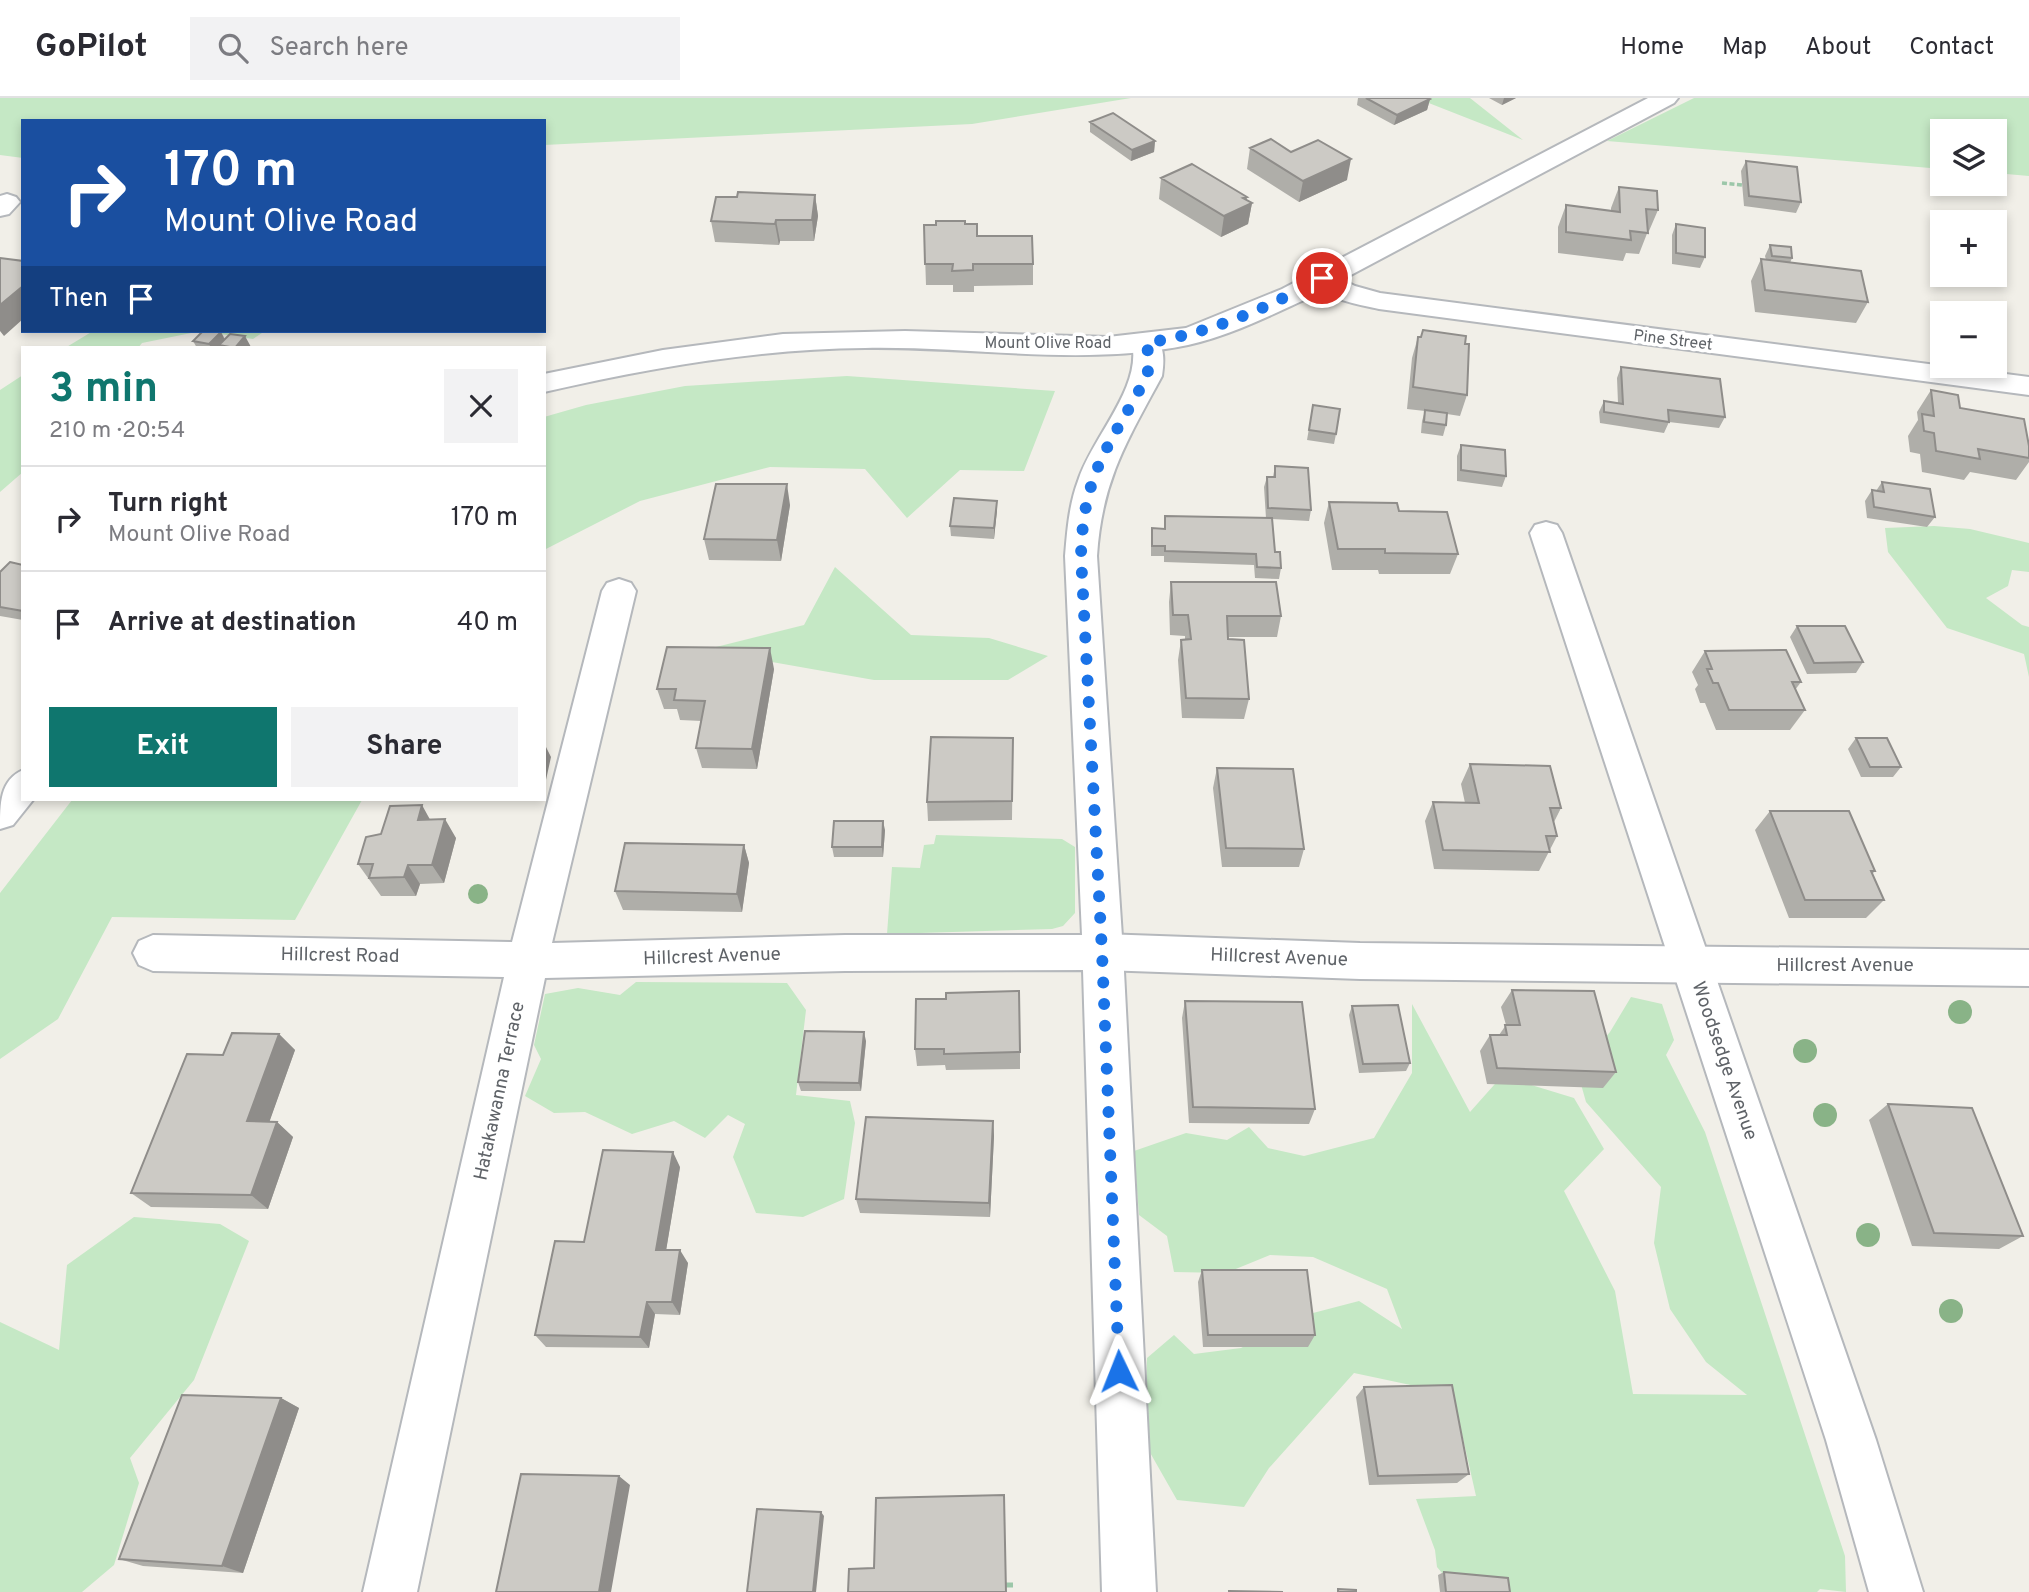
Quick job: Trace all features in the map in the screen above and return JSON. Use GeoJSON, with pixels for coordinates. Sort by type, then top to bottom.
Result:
{"type":"FeatureCollection","features":[{"type":"Feature","properties":{"kind":"street","name":"Mount Olive Road"},"geometry":{"type":"LineString","coordinates":[[546,383],[700,351],[816,340],[868,339],[1082,347],[1146,343],[1189,335],[1232,323],[1667,98]]}},
{"type":"Feature","properties":{"kind":"street","name":"Pine Street"},"geometry":{"type":"LineString","coordinates":[[1322,278],[1345,292],[1379,301],[2029,386]]}},
{"type":"Feature","properties":{"kind":"street"},"geometry":{"type":"LineString","coordinates":[[1129,1592],[1102,952],[1089,744],[1082,528],[1087,494],[1098,462],[1147,376],[1150,360],[1146,343]]}},
{"type":"Feature","properties":{"kind":"street","name":"Woodsedge Avenue"},"geometry":{"type":"LineString","coordinates":[[1546,533],[1851,1440],[1896,1592]]}},
{"type":"Feature","properties":{"kind":"street","name":"Hatakawanna Terrace"},"geometry":{"type":"LineString","coordinates":[[390,1592],[528,960],[619,591]]}},
{"type":"Feature","properties":{"kind":"street"},"geometry":{"type":"LineString","coordinates":[[0,814],[21,788]]}},
{"type":"Feature","properties":{"kind":"street","name":"Hillcrest Avenue"},"geometry":{"type":"LineString","coordinates":[[528,960],[1102,952],[1360,961],[2029,968]]}},
{"type":"Feature","properties":{"kind":"street","name":"Hillcrest Road"},"geometry":{"type":"LineString","coordinates":[[153,953],[528,960]]}},
{"type":"Feature","properties":{"kind":"path"},"geometry":{"type":"LineString","coordinates":[[1722,183],[1742,185]]}},
{"type":"Feature","properties":{"kind":"green space"},"geometry":{"type":"Polygon","coordinates":[[[0,98],[1131,98],[972,124],[546,145],[546,119],[21,119],[21,158],[0,155],[0,98]]]}},
{"type":"Feature","properties":{"kind":"green space"},"geometry":{"type":"Polygon","coordinates":[[[1416,98],[1470,98],[1523,140],[1416,98]]]}},
{"type":"Feature","properties":{"kind":"green space"},"geometry":{"type":"Polygon","coordinates":[[[1694,98],[2029,98],[2029,176],[2007,174],[2007,119],[1930,119],[1930,168],[1607,141],[1694,98]]]}},
{"type":"Feature","properties":{"kind":"green space"},"geometry":{"type":"Polygon","coordinates":[[[90,333],[191,333],[142,343],[140,346],[68,346],[90,333]]]}},
{"type":"Feature","properties":{"kind":"green space"},"geometry":{"type":"Polygon","coordinates":[[[214,333],[262,333],[253,339],[214,333]]]}},
{"type":"Feature","properties":{"kind":"green space"},"geometry":{"type":"Polygon","coordinates":[[[21,376],[21,474],[0,492],[0,390],[21,376]]]}},
{"type":"Feature","properties":{"kind":"green space"},"geometry":{"type":"Polygon","coordinates":[[[847,376],[1055,391],[1024,471],[960,470],[907,518],[865,469],[770,467],[640,501],[546,549],[546,416],[586,405],[685,386],[847,376]]]}},
{"type":"Feature","properties":{"kind":"green space"},"geometry":{"type":"Polygon","coordinates":[[[1934,526],[1970,529],[2029,543],[2029,572],[2012,570],[2008,586],[1986,598],[2022,625],[2029,627],[2029,677],[2024,654],[1947,628],[1888,552],[1885,528],[1934,526]]]}},
{"type":"Feature","properties":{"kind":"green space"},"geometry":{"type":"Polygon","coordinates":[[[835,567],[911,635],[989,638],[1048,656],[1008,680],[874,680],[704,650],[804,625],[835,567]]]}},
{"type":"Feature","properties":{"kind":"green space"},"geometry":{"type":"Polygon","coordinates":[[[71,801],[361,801],[295,920],[112,917],[58,1019],[0,1059],[0,893],[71,801]]]}},
{"type":"Feature","properties":{"kind":"green space"},"geometry":{"type":"Polygon","coordinates":[[[936,835],[1062,839],[1075,847],[1075,913],[1063,926],[1052,929],[887,934],[892,867],[920,868],[924,845],[934,844],[936,835]]]}},
{"type":"Feature","properties":{"kind":"green space"},"geometry":{"type":"Polygon","coordinates":[[[636,982],[787,983],[806,1010],[796,1095],[850,1101],[855,1123],[844,1199],[803,1217],[756,1213],[733,1157],[745,1124],[728,1115],[705,1138],[674,1121],[632,1134],[585,1112],[554,1113],[525,1096],[541,1059],[534,1045],[545,994],[578,988],[620,995],[636,982]]]}},
{"type":"Feature","properties":{"kind":"green space"},"geometry":{"type":"Polygon","coordinates":[[[1631,997],[1662,1004],[1674,1040],[1666,1055],[1705,1132],[1845,1556],[1846,1592],[1820,1589],[1817,1592],[1458,1592],[1437,1567],[1435,1550],[1416,1499],[1476,1496],[1453,1394],[1354,1373],[1269,1468],[1244,1507],[1177,1500],[1144,1442],[1147,1358],[1174,1335],[1194,1354],[1241,1348],[1256,1340],[1287,1339],[1313,1313],[1359,1301],[1402,1329],[1387,1289],[1313,1257],[1270,1255],[1226,1273],[1174,1272],[1167,1236],[1139,1215],[1134,1151],[1186,1133],[1227,1140],[1249,1127],[1268,1148],[1304,1156],[1374,1138],[1412,1073],[1412,1004],[1470,1112],[1502,1076],[1574,1098],[1604,1149],[1564,1191],[1615,1291],[1633,1394],[1747,1395],[1706,1362],[1670,1309],[1654,1243],[1661,1187],[1586,1102],[1577,1070],[1610,1032],[1631,997]]]}},
{"type":"Feature","properties":{"kind":"green space"},"geometry":{"type":"Polygon","coordinates":[[[134,1217],[220,1224],[249,1241],[194,1380],[130,1458],[139,1483],[114,1565],[82,1592],[0,1592],[0,1322],[59,1350],[67,1265],[134,1217]]]}},
{"type":"Feature","properties":{"kind":"building"},"geometry":{"type":"Polygon","coordinates":[[[1366,98],[1428,98],[1430,99],[1397,115],[1366,98]]]}},
{"type":"Feature","properties":{"kind":"building"},"geometry":{"type":"Polygon","coordinates":[[[1113,113],[1155,141],[1132,150],[1090,122],[1113,113]]]}},
{"type":"Feature","properties":{"kind":"building"},"geometry":{"type":"Polygon","coordinates":[[[1271,139],[1291,152],[1318,140],[1351,159],[1303,181],[1250,148],[1271,139]]]}},
{"type":"Feature","properties":{"kind":"building"},"geometry":{"type":"Polygon","coordinates":[[[1746,161],[1797,167],[1801,202],[1749,196],[1746,161]]]}},
{"type":"Feature","properties":{"kind":"building"},"geometry":{"type":"Polygon","coordinates":[[[1192,164],[1247,197],[1243,198],[1252,203],[1224,216],[1161,178],[1192,164]]]}},
{"type":"Feature","properties":{"kind":"building"},"geometry":{"type":"Polygon","coordinates":[[[1619,187],[1657,191],[1658,210],[1646,209],[1648,233],[1630,231],[1631,240],[1566,232],[1566,205],[1620,212],[1619,187]]]}},
{"type":"Feature","properties":{"kind":"building"},"geometry":{"type":"Polygon","coordinates":[[[738,192],[815,195],[812,220],[776,220],[775,224],[711,221],[716,197],[737,197],[738,192]]]}},
{"type":"Feature","properties":{"kind":"building"},"geometry":{"type":"Polygon","coordinates":[[[936,221],[965,221],[965,224],[977,224],[977,236],[1032,236],[1033,264],[973,264],[973,270],[952,271],[953,264],[925,264],[924,225],[936,225],[936,221]]]}},
{"type":"Feature","properties":{"kind":"building"},"geometry":{"type":"Polygon","coordinates":[[[1676,224],[1705,228],[1705,257],[1676,253],[1676,224]]]}},
{"type":"Feature","properties":{"kind":"building"},"geometry":{"type":"Polygon","coordinates":[[[1770,245],[1791,247],[1792,258],[1772,256],[1770,245]]]}},
{"type":"Feature","properties":{"kind":"building"},"geometry":{"type":"Polygon","coordinates":[[[0,258],[21,261],[21,288],[0,305],[0,258]]]}},
{"type":"Feature","properties":{"kind":"building"},"geometry":{"type":"Polygon","coordinates":[[[1761,259],[1861,271],[1868,302],[1765,290],[1761,259]]]}},
{"type":"Feature","properties":{"kind":"building"},"geometry":{"type":"Polygon","coordinates":[[[1423,330],[1466,336],[1465,344],[1469,344],[1467,395],[1413,387],[1418,337],[1421,337],[1423,330]]]}},
{"type":"Feature","properties":{"kind":"building"},"geometry":{"type":"Polygon","coordinates":[[[201,333],[220,333],[209,344],[193,341],[201,333]]]}},
{"type":"Feature","properties":{"kind":"building"},"geometry":{"type":"Polygon","coordinates":[[[230,334],[245,336],[237,346],[219,345],[230,334]]]}},
{"type":"Feature","properties":{"kind":"building"},"geometry":{"type":"Polygon","coordinates":[[[1621,367],[1720,379],[1725,417],[1668,410],[1669,422],[1604,412],[1604,401],[1623,404],[1621,367]]]}},
{"type":"Feature","properties":{"kind":"building"},"geometry":{"type":"Polygon","coordinates":[[[1931,390],[1958,395],[1960,408],[2024,419],[2029,458],[1978,449],[1980,459],[1936,451],[1934,433],[1924,431],[1922,414],[1934,416],[1931,390]]]}},
{"type":"Feature","properties":{"kind":"building"},"geometry":{"type":"Polygon","coordinates":[[[1313,405],[1340,409],[1336,434],[1309,430],[1313,405]]]}},
{"type":"Feature","properties":{"kind":"building"},"geometry":{"type":"Polygon","coordinates":[[[1425,410],[1447,413],[1446,425],[1424,422],[1425,410]]]}},
{"type":"Feature","properties":{"kind":"building"},"geometry":{"type":"Polygon","coordinates":[[[1461,445],[1505,450],[1506,476],[1461,470],[1461,445]]]}},
{"type":"Feature","properties":{"kind":"building"},"geometry":{"type":"Polygon","coordinates":[[[1275,466],[1308,468],[1311,510],[1268,508],[1267,477],[1275,477],[1275,466]]]}},
{"type":"Feature","properties":{"kind":"building"},"geometry":{"type":"Polygon","coordinates":[[[1882,482],[1930,489],[1935,517],[1874,507],[1872,490],[1884,492],[1882,482]]]}},
{"type":"Feature","properties":{"kind":"building"},"geometry":{"type":"Polygon","coordinates":[[[716,484],[787,484],[777,540],[704,539],[716,484]]]}},
{"type":"Feature","properties":{"kind":"building"},"geometry":{"type":"Polygon","coordinates":[[[954,498],[997,501],[994,528],[950,526],[954,498]]]}},
{"type":"Feature","properties":{"kind":"building"},"geometry":{"type":"Polygon","coordinates":[[[1329,502],[1397,503],[1399,511],[1447,512],[1458,554],[1338,549],[1329,502]]]}},
{"type":"Feature","properties":{"kind":"building"},"geometry":{"type":"Polygon","coordinates":[[[1165,516],[1272,518],[1275,552],[1280,552],[1281,568],[1257,567],[1256,554],[1165,551],[1165,546],[1152,546],[1152,528],[1165,529],[1165,516]]]}},
{"type":"Feature","properties":{"kind":"building"},"geometry":{"type":"Polygon","coordinates":[[[10,562],[21,565],[21,611],[0,607],[0,572],[10,562]]]}},
{"type":"Feature","properties":{"kind":"building"},"geometry":{"type":"Polygon","coordinates":[[[1171,582],[1276,582],[1281,616],[1227,616],[1228,639],[1244,640],[1249,699],[1186,698],[1181,640],[1191,639],[1188,615],[1173,615],[1171,582]]]}},
{"type":"Feature","properties":{"kind":"building"},"geometry":{"type":"Polygon","coordinates":[[[1797,626],[1845,626],[1863,662],[1814,663],[1797,626]]]}},
{"type":"Feature","properties":{"kind":"building"},"geometry":{"type":"Polygon","coordinates":[[[667,647],[770,648],[752,749],[696,748],[705,701],[674,700],[676,689],[657,689],[667,647]]]}},
{"type":"Feature","properties":{"kind":"building"},"geometry":{"type":"Polygon","coordinates":[[[1786,650],[1801,682],[1792,682],[1805,710],[1729,710],[1718,683],[1713,683],[1707,669],[1712,669],[1705,651],[1786,650]]]}},
{"type":"Feature","properties":{"kind":"building"},"geometry":{"type":"Polygon","coordinates":[[[931,737],[1013,738],[1012,801],[927,802],[931,737]]]}},
{"type":"Feature","properties":{"kind":"building"},"geometry":{"type":"Polygon","coordinates":[[[1856,738],[1887,738],[1901,767],[1870,767],[1856,738]]]}},
{"type":"Feature","properties":{"kind":"building"},"geometry":{"type":"Polygon","coordinates":[[[1470,764],[1550,766],[1561,808],[1550,808],[1557,836],[1546,836],[1550,852],[1443,850],[1433,802],[1479,803],[1470,764]]]}},
{"type":"Feature","properties":{"kind":"building"},"geometry":{"type":"Polygon","coordinates":[[[1217,768],[1293,769],[1304,849],[1226,848],[1217,768]]]}},
{"type":"Feature","properties":{"kind":"building"},"geometry":{"type":"Polygon","coordinates":[[[422,805],[418,820],[445,819],[432,865],[408,865],[404,877],[369,878],[373,864],[358,864],[366,837],[381,834],[390,806],[422,805]]]}},
{"type":"Feature","properties":{"kind":"building"},"geometry":{"type":"Polygon","coordinates":[[[1770,811],[1849,811],[1875,871],[1871,871],[1884,900],[1805,900],[1770,811]]]}},
{"type":"Feature","properties":{"kind":"building"},"geometry":{"type":"Polygon","coordinates":[[[834,821],[883,821],[882,847],[832,847],[834,821]]]}},
{"type":"Feature","properties":{"kind":"building"},"geometry":{"type":"Polygon","coordinates":[[[625,843],[744,845],[737,894],[615,891],[625,843]]]}},
{"type":"Feature","properties":{"kind":"building"},"geometry":{"type":"Polygon","coordinates":[[[1512,990],[1594,991],[1616,1072],[1497,1068],[1490,1035],[1507,1035],[1505,1025],[1520,1025],[1512,990]]]}},
{"type":"Feature","properties":{"kind":"building"},"geometry":{"type":"Polygon","coordinates":[[[1019,991],[1020,1052],[944,1054],[944,1049],[915,1049],[916,999],[946,999],[946,993],[1019,991]]]}},
{"type":"Feature","properties":{"kind":"building"},"geometry":{"type":"Polygon","coordinates":[[[1185,1001],[1302,1002],[1315,1109],[1193,1107],[1185,1001]]]}},
{"type":"Feature","properties":{"kind":"building"},"geometry":{"type":"Polygon","coordinates":[[[1398,1005],[1410,1063],[1363,1064],[1352,1006],[1398,1005]]]}},
{"type":"Feature","properties":{"kind":"building"},"geometry":{"type":"Polygon","coordinates":[[[805,1031],[864,1032],[859,1083],[798,1082],[805,1031]]]}},
{"type":"Feature","properties":{"kind":"building"},"geometry":{"type":"Polygon","coordinates":[[[232,1033],[279,1034],[247,1121],[277,1122],[251,1195],[131,1193],[187,1054],[223,1055],[232,1033]]]}},
{"type":"Feature","properties":{"kind":"building"},"geometry":{"type":"Polygon","coordinates":[[[1888,1104],[1972,1108],[2023,1236],[1934,1233],[1888,1104]]]}},
{"type":"Feature","properties":{"kind":"building"},"geometry":{"type":"Polygon","coordinates":[[[866,1117],[993,1121],[989,1203],[856,1199],[866,1117]]]}},
{"type":"Feature","properties":{"kind":"building"},"geometry":{"type":"Polygon","coordinates":[[[603,1150],[673,1152],[656,1250],[680,1250],[672,1302],[647,1302],[640,1337],[535,1335],[555,1241],[584,1242],[603,1150]]]}},
{"type":"Feature","properties":{"kind":"building"},"geometry":{"type":"Polygon","coordinates":[[[1202,1270],[1307,1270],[1315,1335],[1208,1335],[1202,1270]]]}},
{"type":"Feature","properties":{"kind":"building"},"geometry":{"type":"Polygon","coordinates":[[[1452,1385],[1469,1474],[1378,1476],[1364,1387],[1452,1385]]]}},
{"type":"Feature","properties":{"kind":"building"},"geometry":{"type":"Polygon","coordinates":[[[182,1395],[281,1398],[222,1566],[119,1559],[182,1395]]]}},
{"type":"Feature","properties":{"kind":"building"},"geometry":{"type":"Polygon","coordinates":[[[521,1474],[619,1476],[599,1592],[496,1592],[521,1474]]]}},
{"type":"Feature","properties":{"kind":"building"},"geometry":{"type":"Polygon","coordinates":[[[1004,1495],[1006,1592],[848,1592],[849,1569],[874,1568],[876,1498],[1004,1495]]]}},
{"type":"Feature","properties":{"kind":"building"},"geometry":{"type":"Polygon","coordinates":[[[757,1509],[821,1512],[813,1592],[747,1592],[757,1509]]]}},
{"type":"Feature","properties":{"kind":"building"},"geometry":{"type":"Polygon","coordinates":[[[1444,1572],[1508,1578],[1510,1592],[1446,1592],[1444,1572]]]}},
{"type":"Feature","properties":{"kind":"building"},"geometry":{"type":"Polygon","coordinates":[[[1338,1589],[1356,1590],[1356,1592],[1338,1592],[1338,1589]]]}},
{"type":"Feature","properties":{"kind":"route"},"geometry":{"type":"LineString","coordinates":[[1119,1371],[1102,952],[1081,556],[1087,494],[1098,462],[1147,376],[1150,354],[1146,343],[1232,323],[1322,278]]}}]}
